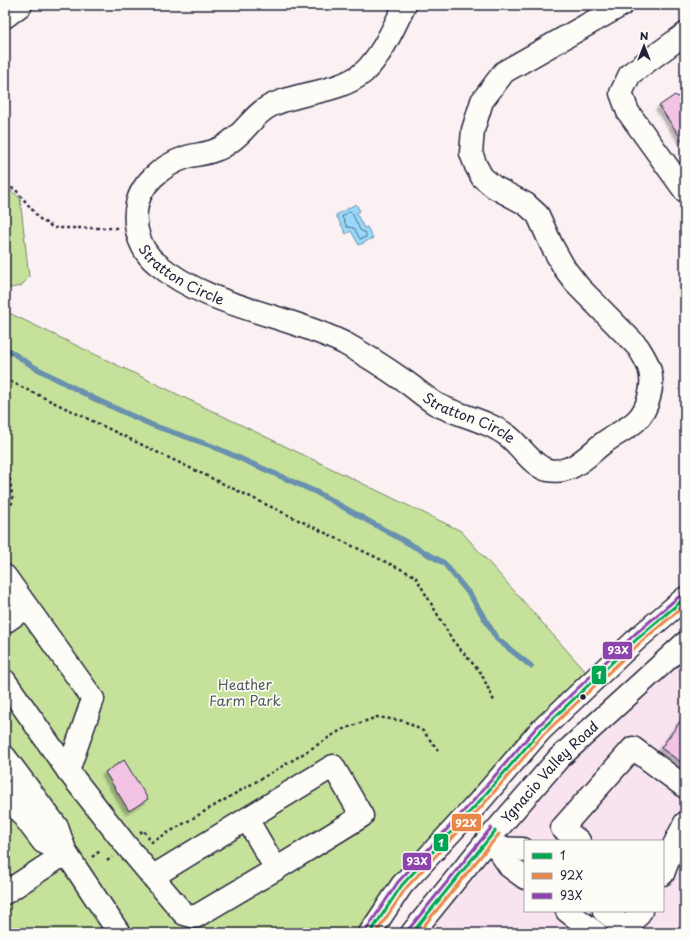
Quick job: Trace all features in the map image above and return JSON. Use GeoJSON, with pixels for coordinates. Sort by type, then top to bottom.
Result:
{"type":"FeatureCollection","features":[{"type":"Feature","properties":{"kind":"main road"},"geometry":{"type":"LineString","coordinates":[[5,17],[21,5]]}},
{"type":"Feature","properties":{"kind":"main road","name":"Stratton Circle"},"geometry":{"type":"LineString","coordinates":[[405,5],[375,60],[362,73],[352,80],[333,88],[284,101],[268,107],[234,139],[218,149],[183,159],[173,163],[158,173],[147,183],[139,196],[136,211],[137,229],[140,241],[146,253],[155,263],[194,289],[344,343],[375,361],[436,404],[487,424],[508,436],[542,468],[551,471],[571,468],[582,462],[602,444],[636,420],[645,408],[651,381],[650,371],[646,359],[638,347],[579,288],[565,269],[552,246],[538,215],[526,204],[494,187],[482,177],[471,153],[473,130],[482,101],[504,72],[622,5]]}},
{"type":"Feature","properties":{"kind":"main road"},"geometry":{"type":"LineString","coordinates":[[685,34],[630,74],[621,94],[628,112],[685,191]]}},
{"type":"Feature","properties":{"kind":"main road"},"geometry":{"type":"LineString","coordinates":[[5,576],[93,699],[68,771]]}},
{"type":"Feature","properties":{"kind":"main road"},"geometry":{"type":"LineString","coordinates":[[370,933],[402,885],[478,803],[540,731],[638,638],[685,598]]}},
{"type":"Feature","properties":{"kind":"main road"},"geometry":{"type":"LineString","coordinates":[[5,622],[27,607]]}},
{"type":"Feature","properties":{"kind":"main road","name":"Ygnacio Valley Road"},"geometry":{"type":"LineString","coordinates":[[412,933],[491,845],[559,758],[685,642]]}},
{"type":"Feature","properties":{"kind":"main road"},"geometry":{"type":"LineString","coordinates":[[5,681],[68,771],[126,845],[152,877],[184,914],[195,917],[362,816],[333,766],[152,877]]}},
{"type":"Feature","properties":{"kind":"main road"},"geometry":{"type":"LineString","coordinates":[[524,877],[510,867],[491,845],[476,831],[476,821],[528,762],[534,738]]}},
{"type":"Feature","properties":{"kind":"main road"},"geometry":{"type":"LineString","coordinates":[[578,840],[562,828],[633,748],[685,788]]}},
{"type":"Feature","properties":{"kind":"main road"},"geometry":{"type":"LineString","coordinates":[[5,757],[57,827],[66,853],[119,933]]}},
{"type":"Feature","properties":{"kind":"main road"},"geometry":{"type":"LineString","coordinates":[[5,792],[43,842],[66,853]]}},
{"type":"Feature","properties":{"kind":"main road"},"geometry":{"type":"LineString","coordinates":[[247,819],[276,869]]}},
{"type":"Feature","properties":{"kind":"main road"},"geometry":{"type":"LineString","coordinates":[[664,871],[685,823]]}},
{"type":"Feature","properties":{"kind":"main road"},"geometry":{"type":"LineString","coordinates":[[491,845],[524,850]]}},
{"type":"Feature","properties":{"kind":"main road"},"geometry":{"type":"LineString","coordinates":[[5,892],[66,853]]}},
{"type":"Feature","properties":{"kind":"main road"},"geometry":{"type":"LineString","coordinates":[[568,912],[596,933]]}},
{"type":"Feature","properties":{"kind":"main road"},"geometry":{"type":"LineString","coordinates":[[605,912],[617,921],[620,933]]}},
{"type":"Feature","properties":{"kind":"main road"},"geometry":{"type":"LineString","coordinates":[[625,933],[640,912]]}},
{"type":"Feature","properties":{"kind":"path"},"geometry":{"type":"LineString","coordinates":[[5,187],[15,189],[40,219],[54,228],[137,229]]}},
{"type":"Feature","properties":{"kind":"path"},"geometry":{"type":"LineString","coordinates":[[5,379],[415,576],[453,641],[481,673],[495,703]]}},
{"type":"Feature","properties":{"kind":"path"},"geometry":{"type":"LineString","coordinates":[[5,468],[9,473],[13,502],[5,510]]}},
{"type":"Feature","properties":{"kind":"path"},"geometry":{"type":"LineString","coordinates":[[107,861],[143,830],[152,842],[281,767],[341,730],[377,717],[404,721],[423,731],[438,750]]}},
{"type":"Feature","properties":{"kind":"shaded area"},"geometry":{"type":"Polygon","coordinates":[[[685,643],[685,933],[412,933],[486,842],[685,643]]]}},
{"type":"Feature","properties":{"kind":"green space"},"geometry":{"type":"Polygon","coordinates":[[[10,190],[20,198],[29,277],[21,286],[5,289],[5,191],[10,190]]]}},
{"type":"Feature","properties":{"kind":"green space","name":"Heather Farm Park"},"geometry":{"type":"Polygon","coordinates":[[[5,311],[461,531],[593,680],[370,933],[5,933],[5,311]]]}},
{"type":"Feature","properties":{"kind":"water"},"geometry":{"type":"Polygon","coordinates":[[[356,204],[360,211],[356,213],[364,228],[367,227],[373,238],[359,245],[351,231],[346,234],[336,215],[356,204]]]}},
{"type":"Feature","properties":{"kind":"building"},"geometry":{"type":"Polygon","coordinates":[[[685,92],[685,139],[683,141],[659,106],[675,95],[678,97],[685,92]]]}},
{"type":"Feature","properties":{"kind":"building"},"geometry":{"type":"Polygon","coordinates":[[[685,715],[685,765],[661,748],[685,715]]]}},
{"type":"Feature","properties":{"kind":"building"},"geometry":{"type":"Polygon","coordinates":[[[124,760],[148,799],[129,811],[105,772],[124,760]]]}},
{"type":"Feature","properties":{"kind":"waterway"},"geometry":{"type":"LineString","coordinates":[[5,348],[34,367],[95,399],[152,425],[212,446],[316,492],[444,563],[471,596],[497,639],[531,666]]}},
{"type":"Feature","properties":{"kind":"transit line","name":"93X"},"geometry":{"type":"LineString","coordinates":[[366,930],[398,882],[474,800],[536,728],[635,634],[682,594]]}},
{"type":"Feature","properties":{"kind":"transit line","name":"1"},"geometry":{"type":"LineString","coordinates":[[370,933],[402,885],[478,803],[540,731],[638,638],[685,598]]}},
{"type":"Feature","properties":{"kind":"transit line","name":"92X"},"geometry":{"type":"LineString","coordinates":[[376,933],[406,888],[482,806],[544,734],[641,642],[685,605]]}},
{"type":"Feature","properties":{"kind":"transit line","name":"93X"},"geometry":{"type":"LineString","coordinates":[[408,930],[491,828]]}},
{"type":"Feature","properties":{"kind":"transit line","name":"1"},"geometry":{"type":"LineString","coordinates":[[412,933],[495,831]]}},
{"type":"Feature","properties":{"kind":"transit line","name":"92X"},"geometry":{"type":"LineString","coordinates":[[418,933],[499,834]]}}]}
